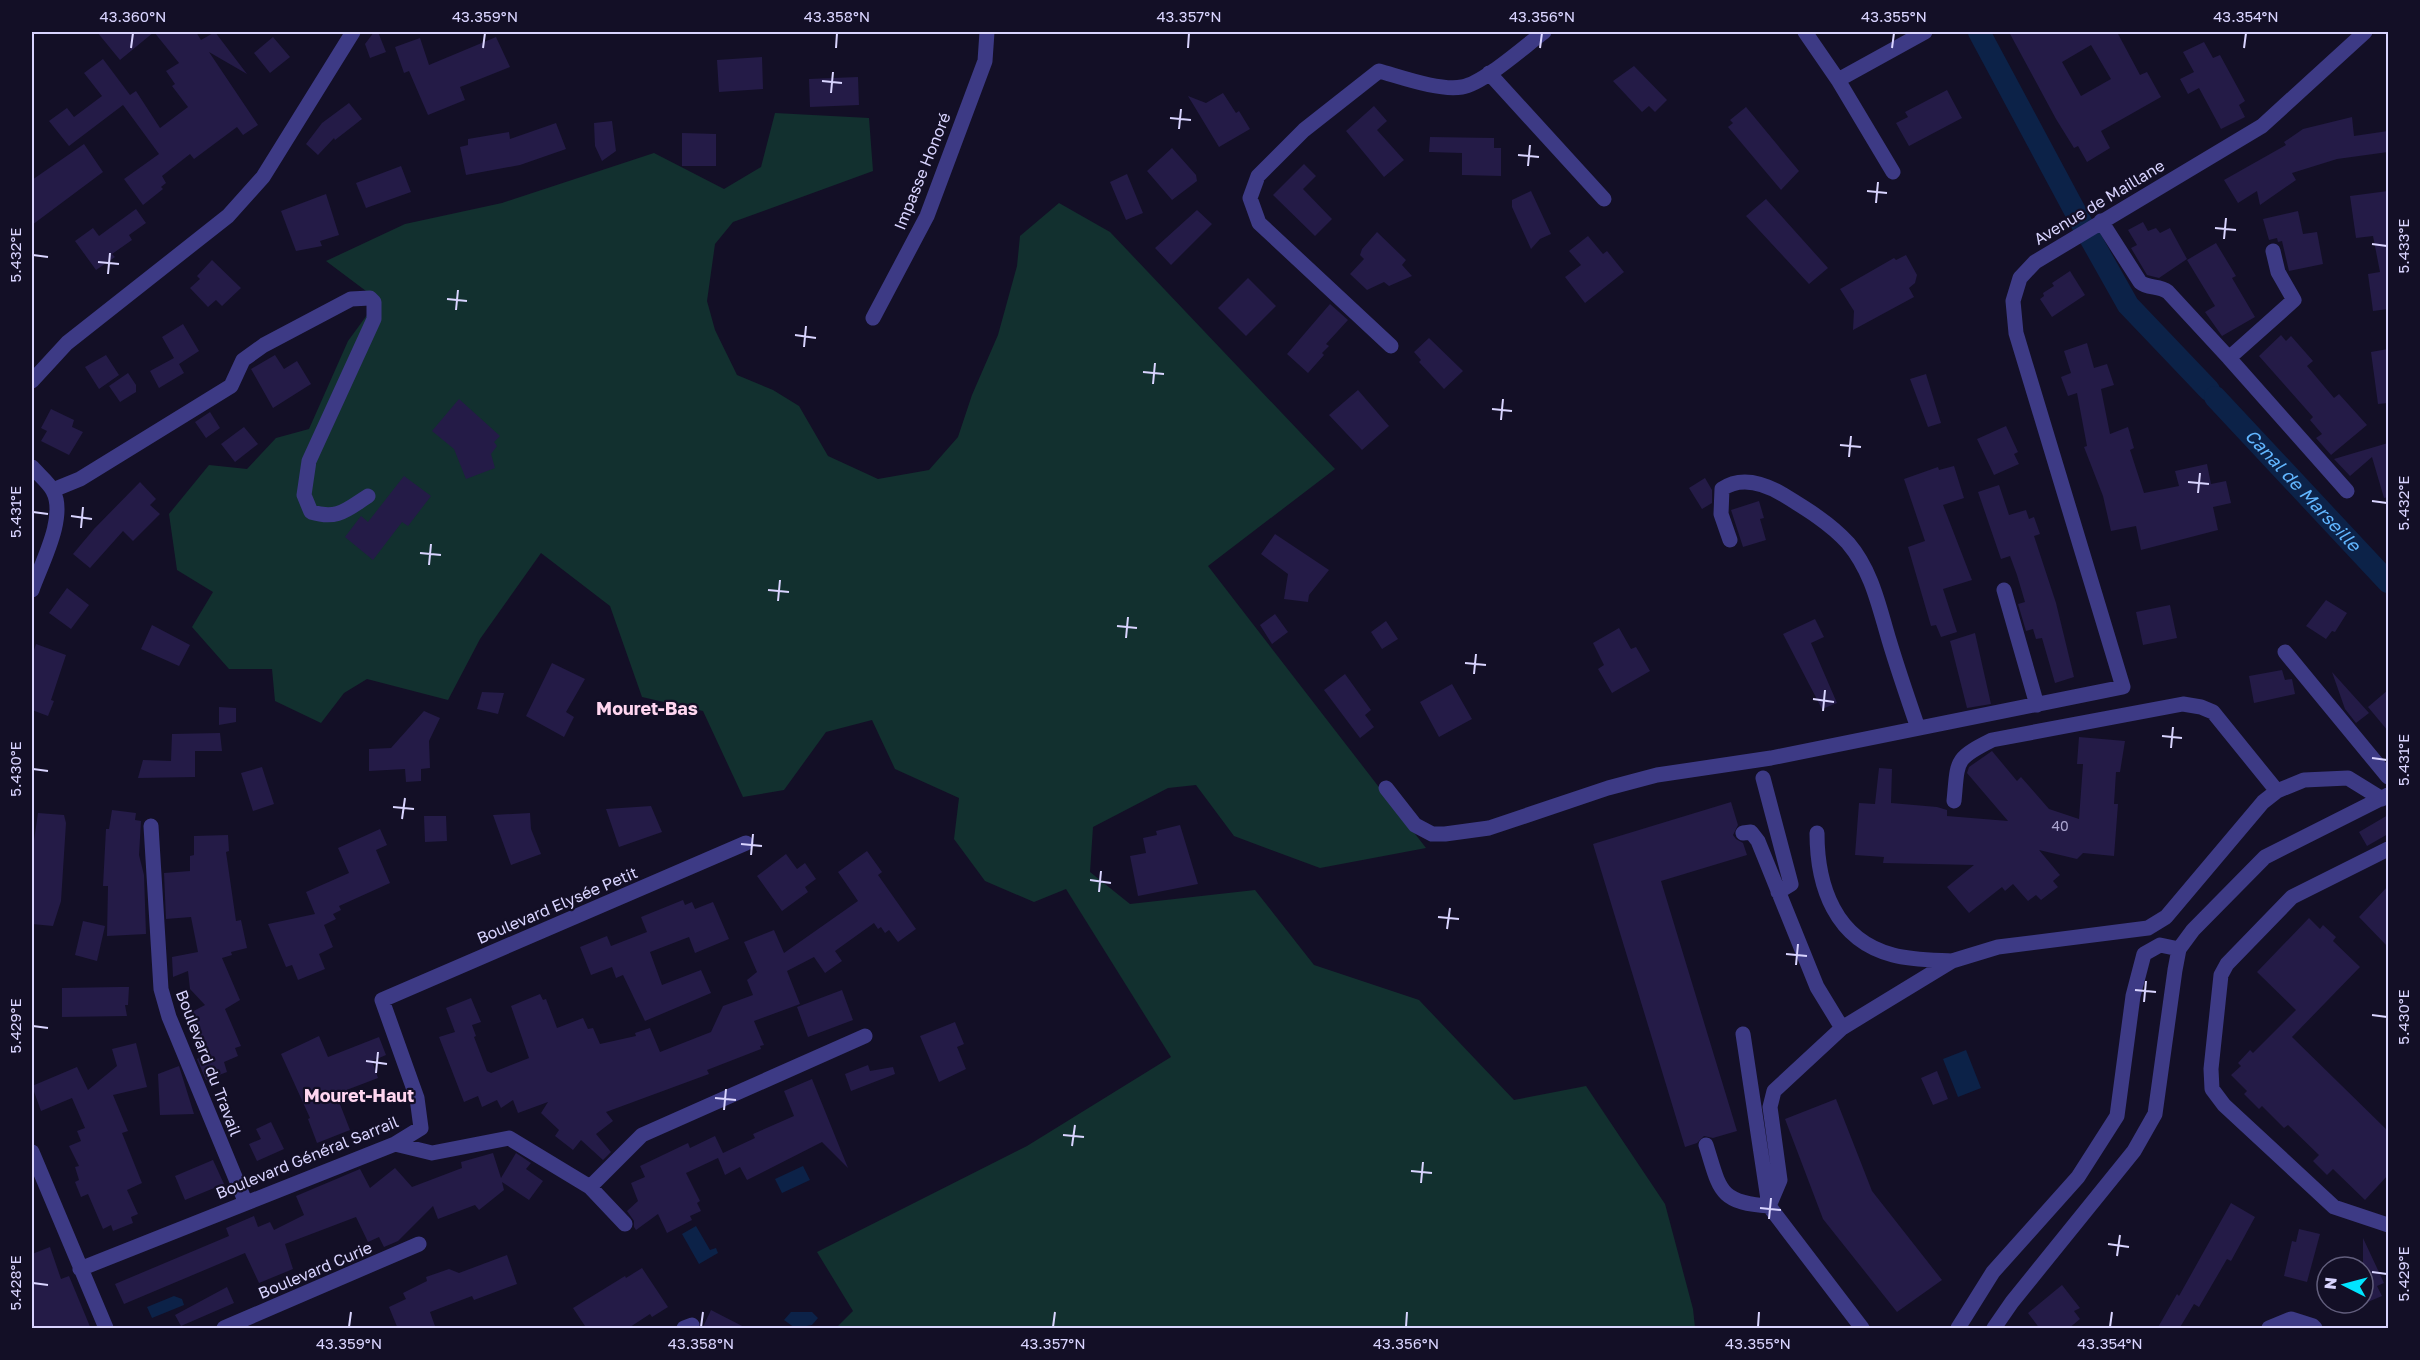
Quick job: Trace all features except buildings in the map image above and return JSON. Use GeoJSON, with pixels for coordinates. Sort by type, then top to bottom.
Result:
{"type":"FeatureCollection","features":[{"type":"Feature","properties":{"kind":"street"},"geometry":{"type":"LineString","coordinates":[[32,381],[67,343],[228,216],[263,177],[353,32]]}},
{"type":"Feature","properties":{"kind":"street","name":"Impasse Honoré"},"geometry":{"type":"LineString","coordinates":[[873,318],[927,216],[985,61],[987,32]]}},
{"type":"Feature","properties":{"kind":"street"},"geometry":{"type":"LineString","coordinates":[[1391,346],[1259,223],[1250,198],[1258,176],[1304,130],[1379,71],[1436,85],[1463,87],[1489,73],[1544,32]]}},
{"type":"Feature","properties":{"kind":"street"},"geometry":{"type":"LineString","coordinates":[[1805,32],[1838,80],[1893,172]]}},
{"type":"Feature","properties":{"kind":"street"},"geometry":{"type":"LineString","coordinates":[[1838,80],[1926,32]]}},
{"type":"Feature","properties":{"kind":"street","name":"Avenue de Maillane"},"geometry":{"type":"LineString","coordinates":[[2043,704],[2123,687],[2016,333],[2013,301],[2020,278],[2035,262],[2071,239],[2262,126],[2365,32]]}},
{"type":"Feature","properties":{"kind":"street"},"geometry":{"type":"LineString","coordinates":[[1489,73],[1604,199]]}},
{"type":"Feature","properties":{"kind":"street"},"geometry":{"type":"LineString","coordinates":[[2097,223],[2140,282],[2168,292],[2347,491]]}},
{"type":"Feature","properties":{"kind":"street"},"geometry":{"type":"LineString","coordinates":[[2229,358],[2294,300],[2278,272],[2273,251]]}},
{"type":"Feature","properties":{"kind":"street"},"geometry":{"type":"LineString","coordinates":[[53,490],[80,479],[231,386],[243,360],[264,345],[351,299],[363,297],[370,298],[374,302],[374,319],[309,461],[304,495],[311,512],[333,516],[342,513],[368,496]]}},
{"type":"Feature","properties":{"kind":"street"},"geometry":{"type":"LineString","coordinates":[[32,467],[53,490],[58,507],[57,521],[32,590]]}},
{"type":"Feature","properties":{"kind":"street"},"geometry":{"type":"LineString","coordinates":[[1730,540],[1721,514],[1722,489],[1731,483],[1748,482],[1766,485],[1792,500],[1820,518],[1847,542],[1870,577],[1918,728]]}},
{"type":"Feature","properties":{"kind":"street"},"geometry":{"type":"LineString","coordinates":[[1386,788],[1415,825],[1432,834],[1445,834],[1489,828],[1608,788],[1657,775],[1771,758],[2043,704],[2004,591]]}},
{"type":"Feature","properties":{"kind":"street"},"geometry":{"type":"LineString","coordinates":[[2285,652],[2388,777]]}},
{"type":"Feature","properties":{"kind":"street"},"geometry":{"type":"LineString","coordinates":[[1954,801],[1958,762],[1967,752],[1992,740],[2183,704],[2200,706],[2213,712],[2277,791]]}},
{"type":"Feature","properties":{"kind":"street"},"geometry":{"type":"LineString","coordinates":[[1763,778],[1791,884],[1779,892]]}},
{"type":"Feature","properties":{"kind":"street"},"geometry":{"type":"LineString","coordinates":[[1769,1206],[1780,1180],[1770,1107],[1774,1091],[1842,1028],[1952,961],[1998,947],[2148,928],[2166,917],[2263,802],[2277,791],[2304,780],[2348,778],[2385,797]]}},
{"type":"Feature","properties":{"kind":"street"},"geometry":{"type":"LineString","coordinates":[[1994,1329],[2012,1302],[2134,1151],[2155,1114],[2179,950],[2193,930],[2265,857],[2385,797]]}},
{"type":"Feature","properties":{"kind":"street","name":"Boulevard du Travail"},"geometry":{"type":"LineString","coordinates":[[151,826],[161,989],[169,1017],[245,1201]]}},
{"type":"Feature","properties":{"kind":"street"},"geometry":{"type":"LineString","coordinates":[[1743,833],[1751,832],[1758,842],[1817,987],[1842,1028]]}},
{"type":"Feature","properties":{"kind":"street"},"geometry":{"type":"LineString","coordinates":[[1817,833],[1817,864],[1825,893],[1842,923],[1866,945],[1893,956],[1952,961]]}},
{"type":"Feature","properties":{"kind":"street","name":"Boulevard Elysée Petit"},"geometry":{"type":"LineString","coordinates":[[382,1000],[747,843]]}},
{"type":"Feature","properties":{"kind":"street"},"geometry":{"type":"LineString","coordinates":[[2388,849],[2292,897],[2227,964],[2221,975],[2211,1069],[2212,1089],[2224,1105],[2334,1206],[2388,1225]]}},
{"type":"Feature","properties":{"kind":"street"},"geometry":{"type":"LineString","coordinates":[[1958,1329],[1993,1272],[2078,1177],[2117,1116],[2133,996],[2144,954],[2160,945],[2179,950]]}},
{"type":"Feature","properties":{"kind":"street","name":"Boulevard Général Sarrail"},"geometry":{"type":"LineString","coordinates":[[80,1269],[245,1201],[395,1144],[421,1128],[417,1098],[382,1000]]}},
{"type":"Feature","properties":{"kind":"street"},"geometry":{"type":"LineString","coordinates":[[1743,1034],[1769,1206],[1862,1329]]}},
{"type":"Feature","properties":{"kind":"street"},"geometry":{"type":"LineString","coordinates":[[590,1187],[642,1135],[865,1036]]}},
{"type":"Feature","properties":{"kind":"street"},"geometry":{"type":"LineString","coordinates":[[395,1144],[432,1153],[509,1138],[590,1187],[625,1224]]}},
{"type":"Feature","properties":{"kind":"street"},"geometry":{"type":"LineString","coordinates":[[1706,1145],[1719,1187],[1735,1202],[1769,1206]]}},
{"type":"Feature","properties":{"kind":"street"},"geometry":{"type":"LineString","coordinates":[[32,1152],[35,1175],[106,1329]]}},
{"type":"Feature","properties":{"kind":"street","name":"Boulevard Curie"},"geometry":{"type":"LineString","coordinates":[[224,1329],[419,1244]]}},
{"type":"Feature","properties":{"kind":"street"},"geometry":{"type":"LineString","coordinates":[[2269,1329],[2291,1319],[2313,1326],[2315,1329]]}},
{"type":"Feature","properties":{"kind":"green space"},"geometry":{"type":"Polygon","coordinates":[[[775,113],[869,118],[873,171],[733,222],[715,244],[707,301],[715,330],[737,375],[773,390],[799,406],[828,456],[878,479],[929,470],[958,437],[972,395],[998,335],[1017,266],[1020,236],[1059,203],[1110,232],[1335,469],[1208,566],[1426,848],[1320,868],[1234,836],[1196,785],[1168,788],[1093,827],[1090,872],[1130,904],[1255,890],[1314,965],[1419,1000],[1514,1100],[1586,1086],[1665,1204],[1693,1309],[1695,1328],[836,1328],[853,1311],[817,1252],[1027,1146],[1171,1057],[1066,889],[1034,902],[985,881],[954,839],[959,798],[895,769],[872,720],[826,732],[784,790],[743,797],[703,711],[642,697],[610,606],[541,553],[480,639],[448,700],[367,679],[344,693],[321,723],[275,701],[272,669],[229,669],[192,627],[213,592],[177,570],[169,514],[209,465],[247,469],[276,438],[309,429],[348,341],[378,300],[326,261],[405,224],[502,203],[654,153],[724,189],[761,167],[775,113]]]}},
{"type":"Feature","properties":{"kind":"water"},"geometry":{"type":"Polygon","coordinates":[[[1966,1050],[1981,1088],[1958,1097],[1943,1059],[1966,1050]]]}},
{"type":"Feature","properties":{"kind":"water"},"geometry":{"type":"Polygon","coordinates":[[[803,1166],[810,1180],[782,1193],[775,1179],[803,1166]]]}},
{"type":"Feature","properties":{"kind":"water"},"geometry":{"type":"Polygon","coordinates":[[[696,1226],[710,1250],[716,1248],[718,1253],[699,1264],[682,1234],[696,1226]]]}},
{"type":"Feature","properties":{"kind":"water"},"geometry":{"type":"Polygon","coordinates":[[[174,1296],[182,1299],[184,1305],[152,1318],[147,1307],[174,1296]]]}},
{"type":"Feature","properties":{"kind":"water"},"geometry":{"type":"Polygon","coordinates":[[[791,1312],[812,1312],[818,1318],[812,1325],[795,1328],[784,1320],[791,1312]]]}},
{"type":"Feature","properties":{"kind":"waterway","name":"Canal de Marseille"},"geometry":{"type":"LineString","coordinates":[[1979,32],[2083,226]]}},
{"type":"Feature","properties":{"kind":"waterway","name":"Canal de Marseille"},"geometry":{"type":"LineString","coordinates":[[2088,234],[2128,305],[2209,390]]}},
{"type":"Feature","properties":{"kind":"waterway","name":"Canal de Marseille"},"geometry":{"type":"LineString","coordinates":[[2215,397],[2388,582]]}},
{"type":"Feature","properties":{"kind":"district","name":"Mouret-Bas"},"geometry":{"type":"Point","coordinates":[647,709]}},
{"type":"Feature","properties":{"kind":"district","name":"Mouret-Haut"},"geometry":{"type":"Point","coordinates":[359,1096]}}]}
